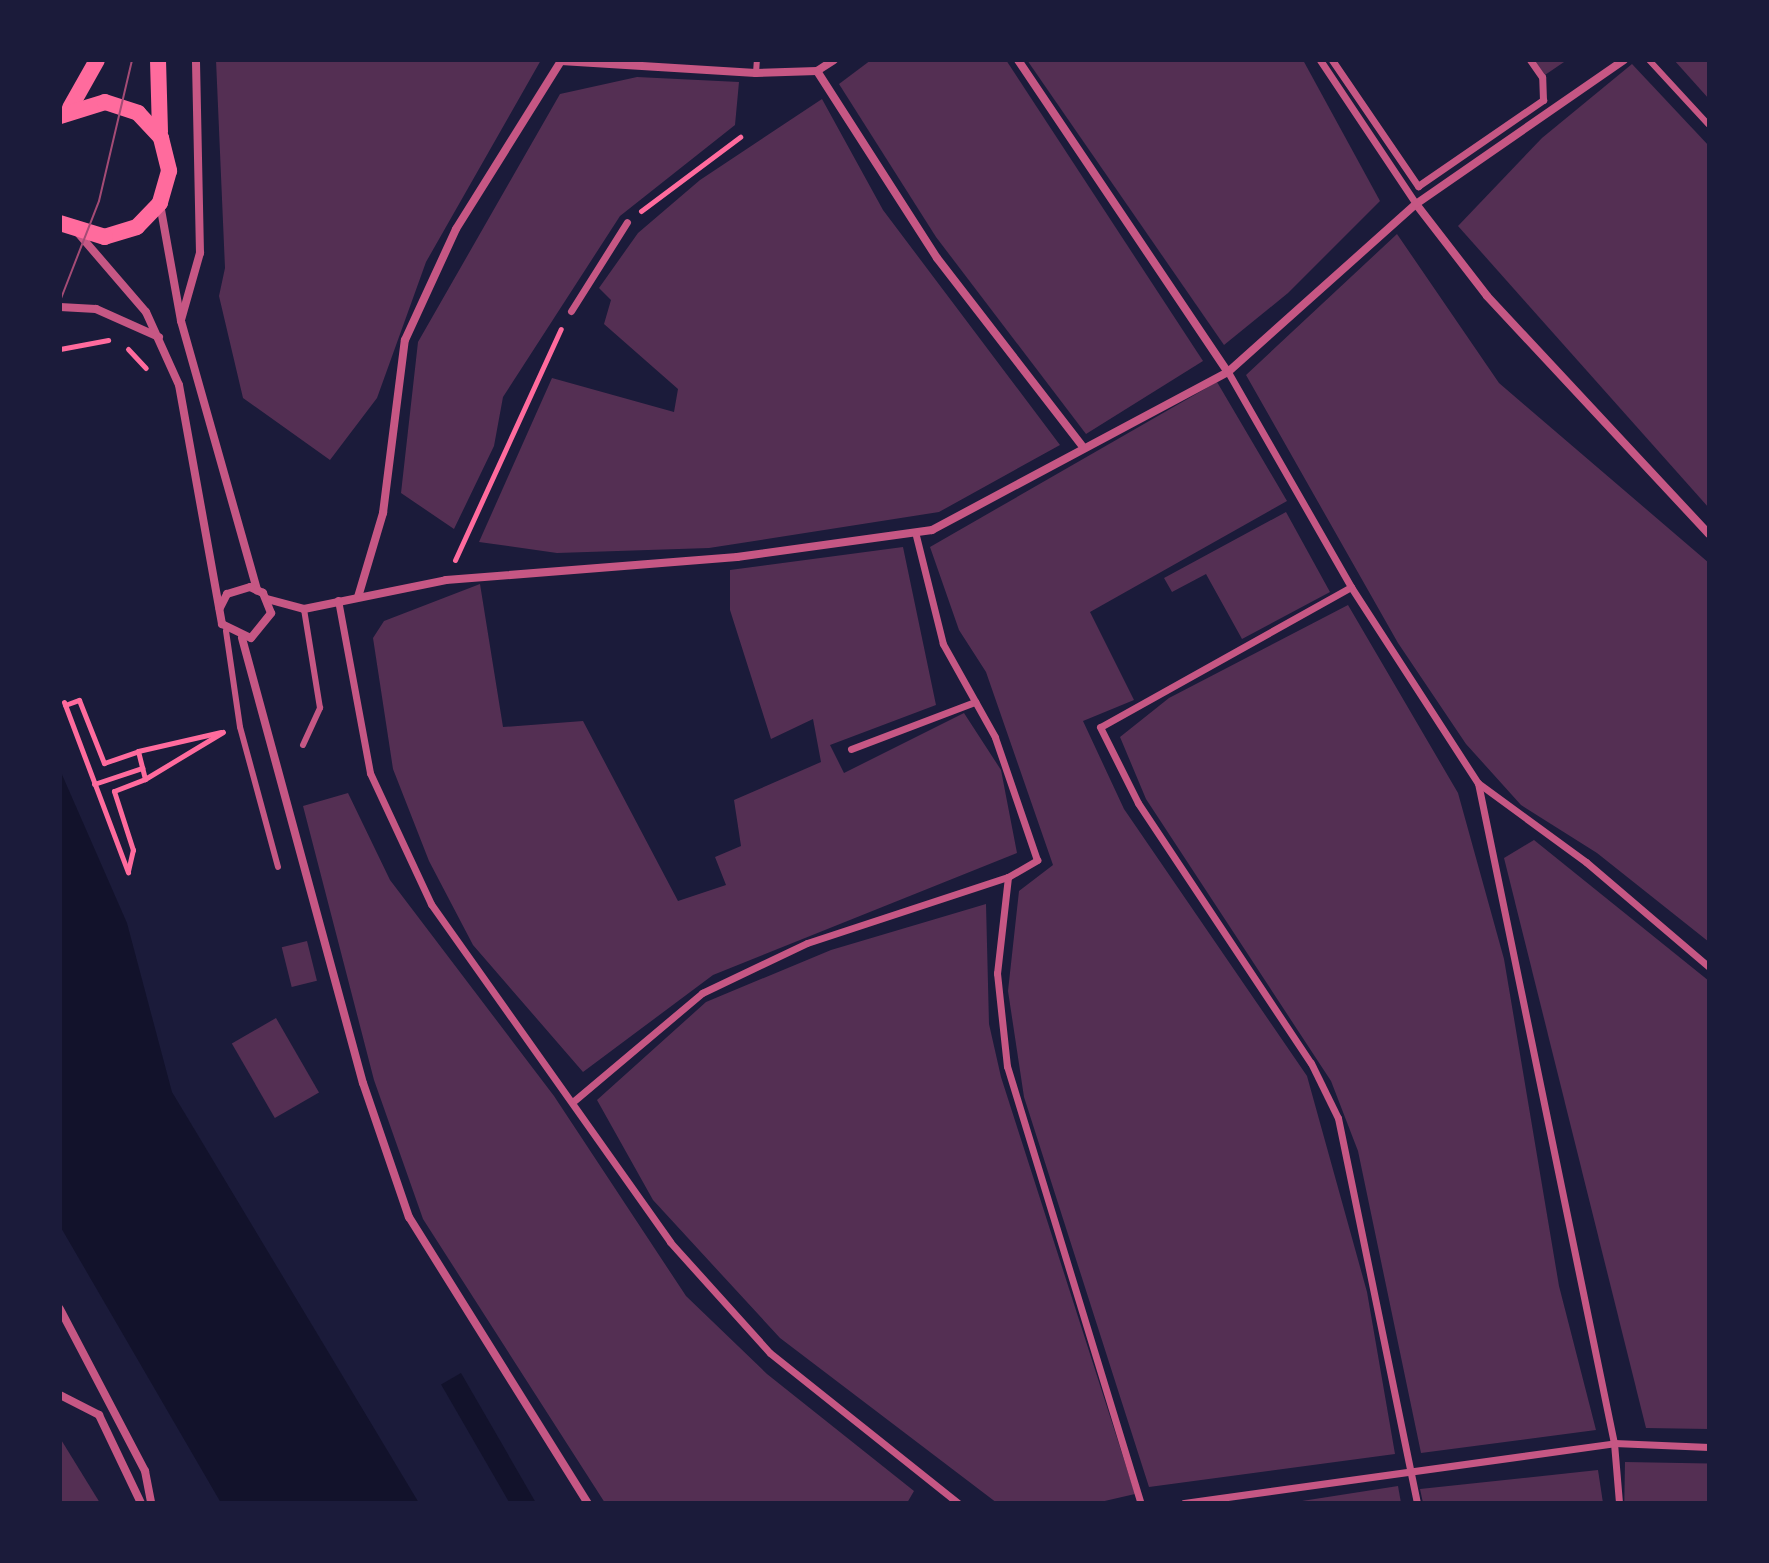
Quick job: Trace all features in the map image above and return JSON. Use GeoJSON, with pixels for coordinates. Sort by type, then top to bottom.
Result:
{"type":"FeatureCollection","features":[{"type":"Feature","properties":{"kind":"main road"},"geometry":{"type":"LineString","coordinates":[[65,113],[97,60]]}},
{"type":"Feature","properties":{"kind":"main road"},"geometry":{"type":"LineString","coordinates":[[67,231],[122,234],[160,203],[169,171],[154,111],[158,60]]}},
{"type":"Feature","properties":{"kind":"main road"},"geometry":{"type":"LineString","coordinates":[[65,113],[123,106],[161,138]]}},
{"type":"Feature","properties":{"kind":"street"},"geometry":{"type":"LineString","coordinates":[[181,321],[200,253],[196,60]]}},
{"type":"Feature","properties":{"kind":"street"},"geometry":{"type":"LineString","coordinates":[[358,597],[383,513],[405,340],[456,229],[561,61],[756,73],[817,71],[834,60]]}},
{"type":"Feature","properties":{"kind":"street"},"geometry":{"type":"LineString","coordinates":[[1018,60],[1228,372],[1351,587],[1478,783],[1586,862],[1709,967]]}},
{"type":"Feature","properties":{"kind":"street"},"geometry":{"type":"LineString","coordinates":[[1320,60],[1416,204],[1487,296],[1709,534]]}},
{"type":"Feature","properties":{"kind":"street"},"geometry":{"type":"LineString","coordinates":[[1332,60],[1418,186],[1543,100],[1542,77],[1530,60]]}},
{"type":"Feature","properties":{"kind":"street"},"geometry":{"type":"LineString","coordinates":[[160,203],[181,321],[257,590],[267,599],[304,609],[446,580],[737,557],[932,530],[1228,372],[1416,204],[1624,60]]}},
{"type":"Feature","properties":{"kind":"street"},"geometry":{"type":"LineString","coordinates":[[817,71],[937,258],[1083,447]]}},
{"type":"Feature","properties":{"kind":"street"},"geometry":{"type":"LineString","coordinates":[[571,311],[627,222]]}},
{"type":"Feature","properties":{"kind":"street"},"geometry":{"type":"LineString","coordinates":[[67,231],[119,276],[160,337],[179,385],[226,631],[242,638],[265,628],[267,599]]}},
{"type":"Feature","properties":{"kind":"street"},"geometry":{"type":"LineString","coordinates":[[60,307],[96,309],[160,337]]}},
{"type":"Feature","properties":{"kind":"street"},"geometry":{"type":"LineString","coordinates":[[575,1100],[702,993],[807,943],[1008,877],[1037,860],[995,737],[943,644],[915,532]]}},
{"type":"Feature","properties":{"kind":"street"},"geometry":{"type":"LineString","coordinates":[[1351,587],[1100,727],[1138,803],[1311,1063],[1338,1118],[1417,1503]]}},
{"type":"Feature","properties":{"kind":"street"},"geometry":{"type":"LineString","coordinates":[[220,608],[234,589],[257,590]]}},
{"type":"Feature","properties":{"kind":"street"},"geometry":{"type":"LineString","coordinates":[[338,600],[370,773],[431,904],[575,1100],[670,1242],[770,1353],[958,1503]]}},
{"type":"Feature","properties":{"kind":"street"},"geometry":{"type":"LineString","coordinates":[[242,638],[363,1083],[409,1217],[588,1503]]}},
{"type":"Feature","properties":{"kind":"street"},"geometry":{"type":"LineString","coordinates":[[851,749],[975,702]]}},
{"type":"Feature","properties":{"kind":"street"},"geometry":{"type":"LineString","coordinates":[[1478,783],[1614,1443],[1619,1503]]}},
{"type":"Feature","properties":{"kind":"street"},"geometry":{"type":"LineString","coordinates":[[1008,877],[997,973],[1007,1066],[1141,1503]]}},
{"type":"Feature","properties":{"kind":"street"},"geometry":{"type":"LineString","coordinates":[[60,1309],[145,1471],[151,1503]]}},
{"type":"Feature","properties":{"kind":"street"},"geometry":{"type":"LineString","coordinates":[[60,1395],[99,1415],[141,1503]]}},
{"type":"Feature","properties":{"kind":"street"},"geometry":{"type":"LineString","coordinates":[[1184,1503],[1413,1476],[1614,1443],[1709,1447]]}},
{"type":"Feature","properties":{"kind":"lane"},"geometry":{"type":"LineString","coordinates":[[756,73],[757,60]]}},
{"type":"Feature","properties":{"kind":"lane"},"geometry":{"type":"LineString","coordinates":[[1649,60],[1709,125]]}},
{"type":"Feature","properties":{"kind":"lane"},"geometry":{"type":"LineString","coordinates":[[303,745],[320,708],[304,609]]}},
{"type":"Feature","properties":{"kind":"lane"},"geometry":{"type":"LineString","coordinates":[[226,631],[240,727],[278,867]]}},
{"type":"Feature","properties":{"kind":"path"},"geometry":{"type":"LineString","coordinates":[[627,222],[740,137]]}},
{"type":"Feature","properties":{"kind":"path"},"geometry":{"type":"LineString","coordinates":[[446,580],[529,387],[571,311]]}},
{"type":"Feature","properties":{"kind":"path"},"geometry":{"type":"LineString","coordinates":[[60,349],[92,337],[113,341],[145,367],[155,391],[179,385]]}},
{"type":"Feature","properties":{"kind":"path"},"geometry":{"type":"LineString","coordinates":[[224,731],[145,779],[114,791],[133,850],[128,872],[64,704],[79,700],[104,763],[138,751],[240,727]]}},
{"type":"Feature","properties":{"kind":"path"},"geometry":{"type":"LineString","coordinates":[[138,751],[145,779]]}},
{"type":"Feature","properties":{"kind":"path"},"geometry":{"type":"LineString","coordinates":[[94,784],[142,768]]}},
{"type":"Feature","properties":{"kind":"shaded area"},"geometry":{"type":"Polygon","coordinates":[[[60,770],[127,923],[172,1092],[419,1503],[221,1503],[60,1226],[60,770]]]}},
{"type":"Feature","properties":{"kind":"shaded area"},"geometry":{"type":"Polygon","coordinates":[[[461,1373],[536,1503],[509,1503],[441,1384],[461,1373]]]}},
{"type":"Feature","properties":{"kind":"building"},"geometry":{"type":"Polygon","coordinates":[[[216,60],[541,60],[426,262],[377,398],[330,460],[243,398],[219,296],[225,268],[216,60]]]}},
{"type":"Feature","properties":{"kind":"building"},"geometry":{"type":"Polygon","coordinates":[[[871,60],[1006,60],[1203,361],[1086,434],[936,237],[839,84],[871,60]]]}},
{"type":"Feature","properties":{"kind":"building"},"geometry":{"type":"Polygon","coordinates":[[[1027,60],[1303,60],[1380,201],[1288,293],[1224,345],[1027,60]]]}},
{"type":"Feature","properties":{"kind":"building"},"geometry":{"type":"Polygon","coordinates":[[[1530,60],[1567,60],[1542,77],[1530,60]]]}},
{"type":"Feature","properties":{"kind":"building"},"geometry":{"type":"Polygon","coordinates":[[[1674,60],[1709,60],[1709,99],[1674,60]]]}},
{"type":"Feature","properties":{"kind":"building"},"geometry":{"type":"Polygon","coordinates":[[[1632,64],[1709,146],[1709,508],[1458,226],[1542,138],[1632,64]]]}},
{"type":"Feature","properties":{"kind":"building"},"geometry":{"type":"Polygon","coordinates":[[[637,77],[739,82],[735,125],[620,216],[503,397],[494,446],[454,529],[401,493],[418,342],[560,94],[637,77]]]}},
{"type":"Feature","properties":{"kind":"building"},"geometry":{"type":"Polygon","coordinates":[[[822,99],[883,210],[1060,445],[939,512],[709,548],[557,553],[479,542],[552,378],[674,412],[678,389],[604,324],[611,300],[599,288],[638,233],[700,180],[822,99]]]}},
{"type":"Feature","properties":{"kind":"building"},"geometry":{"type":"Polygon","coordinates":[[[1397,234],[1499,383],[1709,563],[1709,942],[1597,853],[1521,805],[1466,744],[1398,643],[1246,375],[1397,234]]]}},
{"type":"Feature","properties":{"kind":"building"},"geometry":{"type":"Polygon","coordinates":[[[1217,382],[1287,501],[1090,612],[1134,700],[1083,721],[1124,809],[1307,1076],[1367,1292],[1395,1454],[1149,1487],[1024,1097],[1008,991],[1019,891],[1053,865],[986,672],[959,630],[930,547],[1217,382]]]}},
{"type":"Feature","properties":{"kind":"building"},"geometry":{"type":"Polygon","coordinates":[[[1286,512],[1330,592],[1242,639],[1206,574],[1172,592],[1164,578],[1286,512]]]}},
{"type":"Feature","properties":{"kind":"building"},"geometry":{"type":"Polygon","coordinates":[[[903,547],[936,705],[830,745],[844,773],[964,713],[1001,770],[1017,853],[713,975],[583,1072],[473,945],[429,861],[393,769],[373,638],[384,621],[480,584],[503,727],[583,721],[678,901],[726,885],[715,857],[741,846],[734,800],[821,762],[813,719],[771,739],[730,610],[730,570],[903,547]]]}},
{"type":"Feature","properties":{"kind":"building"},"geometry":{"type":"Polygon","coordinates":[[[1348,605],[1458,793],[1504,959],[1559,1286],[1596,1430],[1421,1453],[1358,1151],[1331,1081],[1146,799],[1120,737],[1169,698],[1348,605]]]}},
{"type":"Feature","properties":{"kind":"building"},"geometry":{"type":"Polygon","coordinates":[[[348,793],[390,880],[554,1096],[686,1296],[767,1374],[914,1491],[907,1503],[605,1503],[423,1219],[374,1080],[303,806],[348,793]]]}},
{"type":"Feature","properties":{"kind":"building"},"geometry":{"type":"Polygon","coordinates":[[[1534,840],[1709,981],[1709,1429],[1646,1428],[1504,858],[1534,840]]]}},
{"type":"Feature","properties":{"kind":"building"},"geometry":{"type":"Polygon","coordinates":[[[986,904],[989,1024],[1001,1077],[1135,1494],[1096,1503],[997,1503],[780,1338],[653,1200],[597,1100],[706,1002],[831,950],[986,904]]]}},
{"type":"Feature","properties":{"kind":"building"},"geometry":{"type":"Polygon","coordinates":[[[307,941],[317,981],[292,987],[282,947],[307,941]]]}},
{"type":"Feature","properties":{"kind":"building"},"geometry":{"type":"Polygon","coordinates":[[[276,1018],[319,1092],[275,1118],[232,1044],[276,1018]]]}},
{"type":"Feature","properties":{"kind":"building"},"geometry":{"type":"Polygon","coordinates":[[[60,1438],[100,1503],[60,1503],[60,1438]]]}},
{"type":"Feature","properties":{"kind":"building"},"geometry":{"type":"Polygon","coordinates":[[[1625,1462],[1709,1463],[1708,1503],[1624,1503],[1625,1462]]]}},
{"type":"Feature","properties":{"kind":"building"},"geometry":{"type":"Polygon","coordinates":[[[1598,1470],[1603,1503],[1423,1503],[1420,1489],[1598,1470]]]}},
{"type":"Feature","properties":{"kind":"building"},"geometry":{"type":"Polygon","coordinates":[[[1398,1486],[1401,1503],[1302,1503],[1302,1501],[1398,1486]]]}},
{"type":"Feature","properties":{"kind":"tram line"},"geometry":{"type":"LineString","coordinates":[[60,301],[99,201],[132,60]]}}]}
